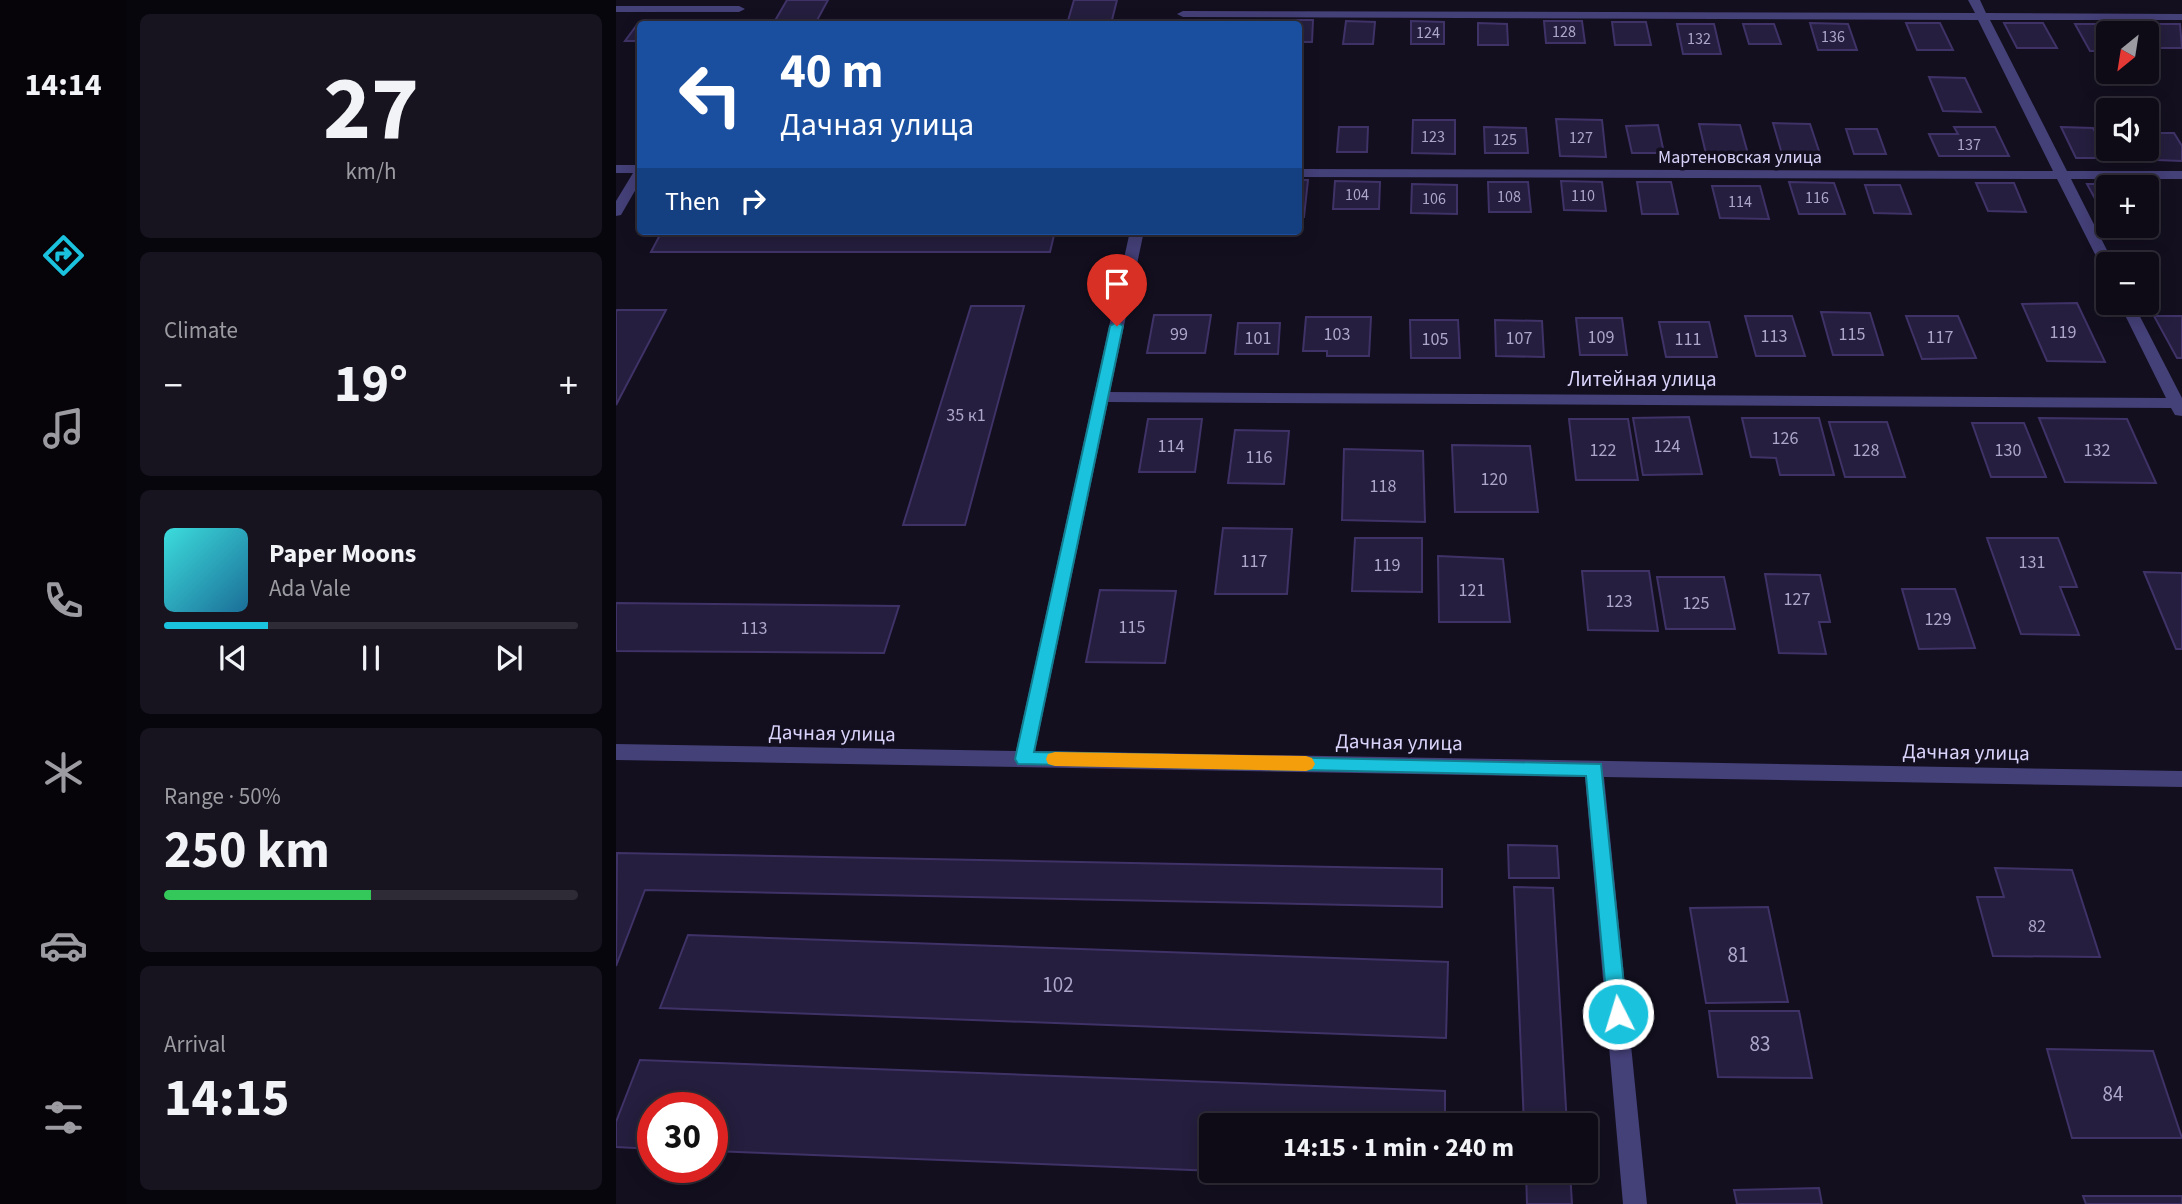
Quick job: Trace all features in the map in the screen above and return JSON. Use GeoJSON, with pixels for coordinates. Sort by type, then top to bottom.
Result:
{"type":"FeatureCollection","features":[{"type":"Feature","properties":{"kind":"street"},"geometry":{"type":"LineString","coordinates":[[1186,0],[1182,19],[2182,17]]}},
{"type":"Feature","properties":{"kind":"street"},"geometry":{"type":"LineString","coordinates":[[1974,0],[2101,252]]}},
{"type":"Feature","properties":{"kind":"street"},"geometry":{"type":"LineString","coordinates":[[616,9],[742,5]]}},
{"type":"Feature","properties":{"kind":"street"},"geometry":{"type":"LineString","coordinates":[[732,21],[742,5]]}},
{"type":"Feature","properties":{"kind":"street"},"geometry":{"type":"LineString","coordinates":[[616,169],[637,170]]}},
{"type":"Feature","properties":{"kind":"street","name":"Мартеновская улица"},"geometry":{"type":"LineString","coordinates":[[1302,173],[2182,175]]}},
{"type":"Feature","properties":{"kind":"street"},"geometry":{"type":"LineString","coordinates":[[616,212],[637,175]]}},
{"type":"Feature","properties":{"kind":"street"},"geometry":{"type":"LineString","coordinates":[[1024,759],[1136,235]]}},
{"type":"Feature","properties":{"kind":"street"},"geometry":{"type":"LineString","coordinates":[[2132,315],[2180,407]]}},
{"type":"Feature","properties":{"kind":"street","name":"Литейная улица"},"geometry":{"type":"LineString","coordinates":[[1101,397],[2180,407]]}},
{"type":"Feature","properties":{"kind":"street","name":"Дачная улица"},"geometry":{"type":"LineString","coordinates":[[616,752],[2182,779]]}},
{"type":"Feature","properties":{"kind":"street"},"geometry":{"type":"LineString","coordinates":[[1594,769],[1635,1204]]}},
{"type":"Feature","properties":{"kind":"building"},"geometry":{"type":"Polygon","coordinates":[[[787,0],[828,0],[817,21],[775,21],[787,0]]]}},
{"type":"Feature","properties":{"kind":"building"},"geometry":{"type":"Polygon","coordinates":[[[1074,0],[1117,0],[1112,21],[1068,21],[1074,0]]]}},
{"type":"Feature","properties":{"kind":"building"},"geometry":{"type":"Polygon","coordinates":[[[1208,20],[1245,20],[1245,21],[1208,20]]]}},
{"type":"Feature","properties":{"kind":"building"},"geometry":{"type":"Polygon","coordinates":[[[1313,20],[1312,42],[1302,42],[1302,21],[1278,21],[1313,20]]]}},
{"type":"Feature","properties":{"kind":"building"},"geometry":{"type":"Polygon","coordinates":[[[1346,21],[1375,22],[1373,44],[1343,44],[1346,21]]]}},
{"type":"Feature","properties":{"kind":"building"},"geometry":{"type":"Polygon","coordinates":[[[1411,21],[1444,22],[1444,44],[1411,44],[1411,21]]]}},
{"type":"Feature","properties":{"kind":"building"},"geometry":{"type":"Polygon","coordinates":[[[1544,21],[1582,21],[1585,43],[1546,43],[1544,21]]]}},
{"type":"Feature","properties":{"kind":"building"},"geometry":{"type":"Polygon","coordinates":[[[1612,22],[1646,22],[1651,45],[1615,45],[1612,22]]]}},
{"type":"Feature","properties":{"kind":"building"},"geometry":{"type":"Polygon","coordinates":[[[1478,23],[1507,24],[1508,45],[1478,45],[1478,23]]]}},
{"type":"Feature","properties":{"kind":"building"},"geometry":{"type":"Polygon","coordinates":[[[1810,23],[1848,24],[1857,50],[1818,50],[1810,23]]]}},
{"type":"Feature","properties":{"kind":"building"},"geometry":{"type":"Polygon","coordinates":[[[1906,23],[1940,23],[1953,50],[1917,50],[1906,23]]]}},
{"type":"Feature","properties":{"kind":"building"},"geometry":{"type":"Polygon","coordinates":[[[2004,23],[2043,23],[2057,48],[2017,48],[2004,23]]]}},
{"type":"Feature","properties":{"kind":"building"},"geometry":{"type":"Polygon","coordinates":[[[1677,24],[1714,24],[1721,54],[1683,54],[1677,24]]]}},
{"type":"Feature","properties":{"kind":"building"},"geometry":{"type":"Polygon","coordinates":[[[1743,24],[1774,24],[1781,44],[1749,44],[1743,24]]]}},
{"type":"Feature","properties":{"kind":"building"},"geometry":{"type":"Polygon","coordinates":[[[2075,24],[2096,24],[2096,51],[2090,51],[2075,24]]]}},
{"type":"Feature","properties":{"kind":"building"},"geometry":{"type":"Polygon","coordinates":[[[2160,24],[2180,24],[2182,48],[2160,48],[2160,24]]]}},
{"type":"Feature","properties":{"kind":"building"},"geometry":{"type":"Polygon","coordinates":[[[637,25],[637,41],[625,41],[637,25]]]}},
{"type":"Feature","properties":{"kind":"building"},"geometry":{"type":"Polygon","coordinates":[[[1929,77],[1965,78],[1981,112],[1943,111],[1929,77]]]}},
{"type":"Feature","properties":{"kind":"building"},"geometry":{"type":"Polygon","coordinates":[[[1556,119],[1602,120],[1606,157],[1560,156],[1556,119]]]}},
{"type":"Feature","properties":{"kind":"building"},"geometry":{"type":"Polygon","coordinates":[[[1413,120],[1455,120],[1455,154],[1412,153],[1413,120]]]}},
{"type":"Feature","properties":{"kind":"building"},"geometry":{"type":"Polygon","coordinates":[[[1773,123],[1810,124],[1820,154],[1782,154],[1773,123]]]}},
{"type":"Feature","properties":{"kind":"building"},"geometry":{"type":"Polygon","coordinates":[[[1699,124],[1740,125],[1748,154],[1706,154],[1699,124]]]}},
{"type":"Feature","properties":{"kind":"building"},"geometry":{"type":"Polygon","coordinates":[[[1658,125],[1664,153],[1632,153],[1626,126],[1658,125]]]}},
{"type":"Feature","properties":{"kind":"building"},"geometry":{"type":"Polygon","coordinates":[[[1339,127],[1368,127],[1367,152],[1337,152],[1339,127]]]}},
{"type":"Feature","properties":{"kind":"building"},"geometry":{"type":"Polygon","coordinates":[[[1484,127],[1526,128],[1528,153],[1485,153],[1484,127]]]}},
{"type":"Feature","properties":{"kind":"building"},"geometry":{"type":"Polygon","coordinates":[[[1954,127],[1995,127],[2009,156],[1939,156],[1929,134],[1958,134],[1954,127]]]}},
{"type":"Feature","properties":{"kind":"building"},"geometry":{"type":"Polygon","coordinates":[[[2061,127],[2093,128],[2096,134],[2096,158],[2076,158],[2061,127]]]}},
{"type":"Feature","properties":{"kind":"building"},"geometry":{"type":"Polygon","coordinates":[[[1846,129],[1877,129],[1886,154],[1854,154],[1846,129]]]}},
{"type":"Feature","properties":{"kind":"building"},"geometry":{"type":"Polygon","coordinates":[[[2159,133],[2174,133],[2182,146],[2182,161],[2159,160],[2159,133]]]}},
{"type":"Feature","properties":{"kind":"building"},"geometry":{"type":"Polygon","coordinates":[[[1302,180],[1308,180],[1304,217],[1302,180]]]}},
{"type":"Feature","properties":{"kind":"building"},"geometry":{"type":"Polygon","coordinates":[[[1335,181],[1380,182],[1379,209],[1333,209],[1335,181]]]}},
{"type":"Feature","properties":{"kind":"building"},"geometry":{"type":"Polygon","coordinates":[[[1561,181],[1602,182],[1606,211],[1564,210],[1561,181]]]}},
{"type":"Feature","properties":{"kind":"building"},"geometry":{"type":"Polygon","coordinates":[[[1488,182],[1528,182],[1531,212],[1489,212],[1488,182]]]}},
{"type":"Feature","properties":{"kind":"building"},"geometry":{"type":"Polygon","coordinates":[[[1637,182],[1671,182],[1678,214],[1642,214],[1637,182]]]}},
{"type":"Feature","properties":{"kind":"building"},"geometry":{"type":"Polygon","coordinates":[[[1789,182],[1834,183],[1845,214],[1799,214],[1789,182]]]}},
{"type":"Feature","properties":{"kind":"building"},"geometry":{"type":"Polygon","coordinates":[[[1976,183],[2014,183],[2026,212],[1988,211],[1976,183]]]}},
{"type":"Feature","properties":{"kind":"building"},"geometry":{"type":"Polygon","coordinates":[[[1412,184],[1457,185],[1457,214],[1411,213],[1412,184]]]}},
{"type":"Feature","properties":{"kind":"building"},"geometry":{"type":"Polygon","coordinates":[[[2087,184],[2096,184],[2096,200],[2087,184]]]}},
{"type":"Feature","properties":{"kind":"building"},"geometry":{"type":"Polygon","coordinates":[[[1865,185],[1900,185],[1911,214],[1874,213],[1865,185]]]}},
{"type":"Feature","properties":{"kind":"building"},"geometry":{"type":"Polygon","coordinates":[[[1712,186],[1760,186],[1769,219],[1720,218],[1712,186]]]}},
{"type":"Feature","properties":{"kind":"building"},"geometry":{"type":"Polygon","coordinates":[[[660,235],[1054,235],[1050,252],[651,252],[660,235]]]}},
{"type":"Feature","properties":{"kind":"building"},"geometry":{"type":"Polygon","coordinates":[[[2077,303],[2105,362],[2047,361],[2022,304],[2077,303]]]}},
{"type":"Feature","properties":{"kind":"building"},"geometry":{"type":"Polygon","coordinates":[[[971,306],[1024,306],[965,525],[903,525],[971,306]]]}},
{"type":"Feature","properties":{"kind":"building"},"geometry":{"type":"Polygon","coordinates":[[[666,310],[616,405],[616,312],[666,310]]]}},
{"type":"Feature","properties":{"kind":"building"},"geometry":{"type":"Polygon","coordinates":[[[1821,312],[1870,313],[1883,355],[1833,355],[1821,312]]]}},
{"type":"Feature","properties":{"kind":"building"},"geometry":{"type":"Polygon","coordinates":[[[1154,315],[1211,315],[1205,353],[1147,353],[1154,315]]]}},
{"type":"Feature","properties":{"kind":"building"},"geometry":{"type":"Polygon","coordinates":[[[1745,316],[1792,316],[1805,356],[1756,356],[1745,316]]]}},
{"type":"Feature","properties":{"kind":"building"},"geometry":{"type":"Polygon","coordinates":[[[1906,316],[1958,316],[1976,358],[1922,359],[1906,316]]]}},
{"type":"Feature","properties":{"kind":"building"},"geometry":{"type":"Polygon","coordinates":[[[2154,316],[2182,316],[2182,358],[2177,358],[2154,316]]]}},
{"type":"Feature","properties":{"kind":"building"},"geometry":{"type":"Polygon","coordinates":[[[1306,317],[1371,317],[1369,356],[1327,356],[1327,351],[1303,351],[1306,317]]]}},
{"type":"Feature","properties":{"kind":"building"},"geometry":{"type":"Polygon","coordinates":[[[1576,318],[1622,318],[1627,355],[1580,355],[1576,318]]]}},
{"type":"Feature","properties":{"kind":"building"},"geometry":{"type":"Polygon","coordinates":[[[1410,320],[1458,320],[1460,358],[1411,358],[1410,320]]]}},
{"type":"Feature","properties":{"kind":"building"},"geometry":{"type":"Polygon","coordinates":[[[1495,320],[1542,321],[1544,357],[1496,356],[1495,320]]]}},
{"type":"Feature","properties":{"kind":"building"},"geometry":{"type":"Polygon","coordinates":[[[1659,322],[1709,322],[1717,357],[1666,357],[1659,322]]]}},
{"type":"Feature","properties":{"kind":"building"},"geometry":{"type":"Polygon","coordinates":[[[1238,323],[1280,323],[1278,354],[1235,354],[1238,323]]]}},
{"type":"Feature","properties":{"kind":"building"},"geometry":{"type":"Polygon","coordinates":[[[1689,417],[1702,474],[1643,475],[1633,418],[1689,417]]]}},
{"type":"Feature","properties":{"kind":"building"},"geometry":{"type":"Polygon","coordinates":[[[1742,418],[1819,418],[1834,475],[1780,475],[1776,458],[1751,457],[1742,418]]]}},
{"type":"Feature","properties":{"kind":"building"},"geometry":{"type":"Polygon","coordinates":[[[2039,418],[2127,419],[2156,483],[2065,482],[2039,418]]]}},
{"type":"Feature","properties":{"kind":"building"},"geometry":{"type":"Polygon","coordinates":[[[1148,419],[1202,419],[1195,472],[1139,472],[1148,419]]]}},
{"type":"Feature","properties":{"kind":"building"},"geometry":{"type":"Polygon","coordinates":[[[1569,419],[1628,419],[1638,480],[1576,480],[1569,419]]]}},
{"type":"Feature","properties":{"kind":"building"},"geometry":{"type":"Polygon","coordinates":[[[1829,422],[1887,422],[1905,477],[1845,477],[1829,422]]]}},
{"type":"Feature","properties":{"kind":"building"},"geometry":{"type":"Polygon","coordinates":[[[1972,423],[2024,423],[2046,477],[1991,477],[1972,423]]]}},
{"type":"Feature","properties":{"kind":"building"},"geometry":{"type":"Polygon","coordinates":[[[1235,430],[1289,431],[1284,484],[1228,483],[1235,430]]]}},
{"type":"Feature","properties":{"kind":"building"},"geometry":{"type":"Polygon","coordinates":[[[1452,445],[1530,446],[1538,512],[1455,512],[1452,445]]]}},
{"type":"Feature","properties":{"kind":"building"},"geometry":{"type":"Polygon","coordinates":[[[1344,449],[1423,451],[1425,522],[1342,520],[1344,449]]]}},
{"type":"Feature","properties":{"kind":"building"},"geometry":{"type":"Polygon","coordinates":[[[1223,528],[1292,529],[1287,594],[1215,594],[1223,528]]]}},
{"type":"Feature","properties":{"kind":"building"},"geometry":{"type":"Polygon","coordinates":[[[1355,538],[1422,538],[1422,592],[1352,591],[1355,538]]]}},
{"type":"Feature","properties":{"kind":"building"},"geometry":{"type":"Polygon","coordinates":[[[1987,538],[2058,538],[2077,587],[2060,587],[2079,635],[2021,634],[1987,538]]]}},
{"type":"Feature","properties":{"kind":"building"},"geometry":{"type":"Polygon","coordinates":[[[1438,556],[1503,559],[1510,622],[1439,622],[1438,556]]]}},
{"type":"Feature","properties":{"kind":"building"},"geometry":{"type":"Polygon","coordinates":[[[1582,571],[1649,571],[1658,631],[1588,630],[1582,571]]]}},
{"type":"Feature","properties":{"kind":"building"},"geometry":{"type":"Polygon","coordinates":[[[2144,572],[2182,573],[2182,649],[2176,649],[2144,572]]]}},
{"type":"Feature","properties":{"kind":"building"},"geometry":{"type":"Polygon","coordinates":[[[1765,574],[1820,575],[1830,622],[1819,622],[1826,654],[1779,653],[1765,574]]]}},
{"type":"Feature","properties":{"kind":"building"},"geometry":{"type":"Polygon","coordinates":[[[1657,577],[1724,577],[1735,629],[1666,629],[1657,577]]]}},
{"type":"Feature","properties":{"kind":"building"},"geometry":{"type":"Polygon","coordinates":[[[1902,589],[1955,589],[1975,648],[1919,649],[1902,589]]]}},
{"type":"Feature","properties":{"kind":"building"},"geometry":{"type":"Polygon","coordinates":[[[1100,590],[1176,591],[1165,663],[1086,662],[1100,590]]]}},
{"type":"Feature","properties":{"kind":"building"},"geometry":{"type":"Polygon","coordinates":[[[616,603],[899,606],[884,653],[616,651],[616,603]]]}},
{"type":"Feature","properties":{"kind":"building"},"geometry":{"type":"Polygon","coordinates":[[[1508,845],[1557,846],[1559,878],[1509,878],[1508,845]]]}},
{"type":"Feature","properties":{"kind":"building"},"geometry":{"type":"Polygon","coordinates":[[[617,853],[1442,869],[1442,907],[645,890],[616,966],[617,853]]]}},
{"type":"Feature","properties":{"kind":"building"},"geometry":{"type":"Polygon","coordinates":[[[1995,868],[2072,870],[2100,957],[1993,956],[1977,897],[2004,897],[1995,868]]]}},
{"type":"Feature","properties":{"kind":"building"},"geometry":{"type":"Polygon","coordinates":[[[1514,887],[1553,888],[1566,1113],[1523,1113],[1514,887]]]}},
{"type":"Feature","properties":{"kind":"building"},"geometry":{"type":"Polygon","coordinates":[[[1768,907],[1788,1002],[1706,1003],[1690,908],[1768,907]]]}},
{"type":"Feature","properties":{"kind":"building"},"geometry":{"type":"Polygon","coordinates":[[[688,935],[1448,962],[1446,1038],[660,1008],[688,935]]]}},
{"type":"Feature","properties":{"kind":"building"},"geometry":{"type":"Polygon","coordinates":[[[1709,1011],[1799,1011],[1812,1078],[1718,1077],[1709,1011]]]}},
{"type":"Feature","properties":{"kind":"building"},"geometry":{"type":"Polygon","coordinates":[[[2047,1049],[2153,1051],[2182,1138],[2072,1138],[2047,1049]]]}},
{"type":"Feature","properties":{"kind":"building"},"geometry":{"type":"Polygon","coordinates":[[[640,1060],[1445,1091],[1445,1113],[1199,1113],[1199,1171],[728,1152],[728,1092],[637,1092],[637,1148],[616,1147],[616,1122],[640,1060]]]}},
{"type":"Feature","properties":{"kind":"building"},"geometry":{"type":"Polygon","coordinates":[[[1526,1183],[1571,1183],[1572,1204],[1527,1204],[1526,1183]]]}},
{"type":"Feature","properties":{"kind":"building"},"geometry":{"type":"Polygon","coordinates":[[[1819,1188],[1822,1204],[1737,1204],[1734,1190],[1819,1188]]]}},
{"type":"Feature","properties":{"kind":"building"},"geometry":{"type":"Polygon","coordinates":[[[2083,1196],[2182,1196],[2182,1204],[2086,1204],[2083,1196]]]}},
{"type":"Feature","properties":{"kind":"slow traffic"},"geometry":{"type":"LineString","coordinates":[[1055,759],[1306,764]]}},
{"type":"Feature","properties":{"kind":"route"},"geometry":{"type":"LineString","coordinates":[[1117,326],[1024,759],[1594,769],[1618,1014]]}}]}
